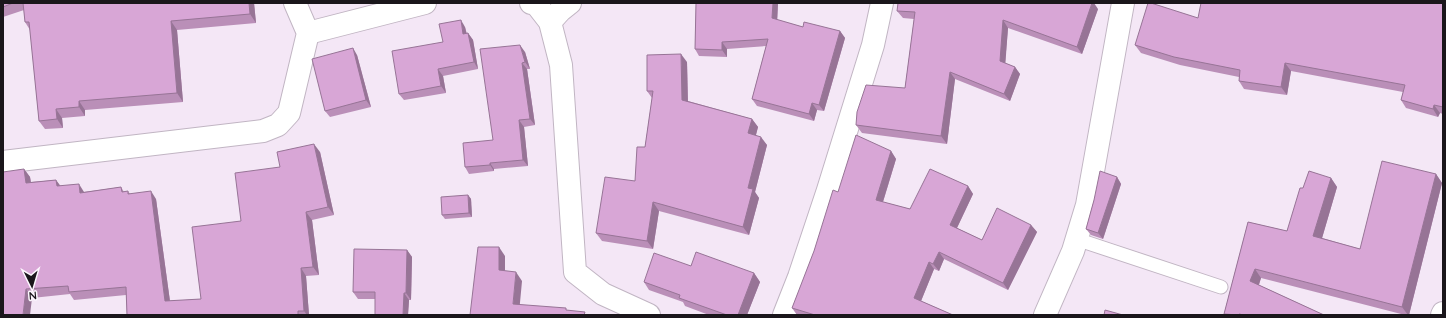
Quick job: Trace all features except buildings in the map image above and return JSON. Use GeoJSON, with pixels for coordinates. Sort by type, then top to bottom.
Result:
{"type":"FeatureCollection","features":[{"type":"Feature","properties":{"kind":"street"},"geometry":{"type":"LineString","coordinates":[[3,162],[263,131],[278,126],[289,113],[308,32],[295,3]]}},
{"type":"Feature","properties":{"kind":"street"},"geometry":{"type":"LineString","coordinates":[[308,32],[425,3]]}},
{"type":"Feature","properties":{"kind":"street"},"geometry":{"type":"LineString","coordinates":[[531,3],[536,4],[550,22],[561,65],[575,272],[603,294],[637,312]]}},
{"type":"Feature","properties":{"kind":"street"},"geometry":{"type":"LineString","coordinates":[[550,22],[570,3]]}},
{"type":"Feature","properties":{"kind":"street"},"geometry":{"type":"LineString","coordinates":[[784,315],[799,277],[830,183],[873,45],[882,3]]}},
{"type":"Feature","properties":{"kind":"street"},"geometry":{"type":"LineString","coordinates":[[1045,315],[1073,251],[1087,205],[1124,3]]}},
{"type":"Feature","properties":{"kind":"lane"},"geometry":{"type":"LineString","coordinates":[[1076,240],[1221,287]]}}]}
